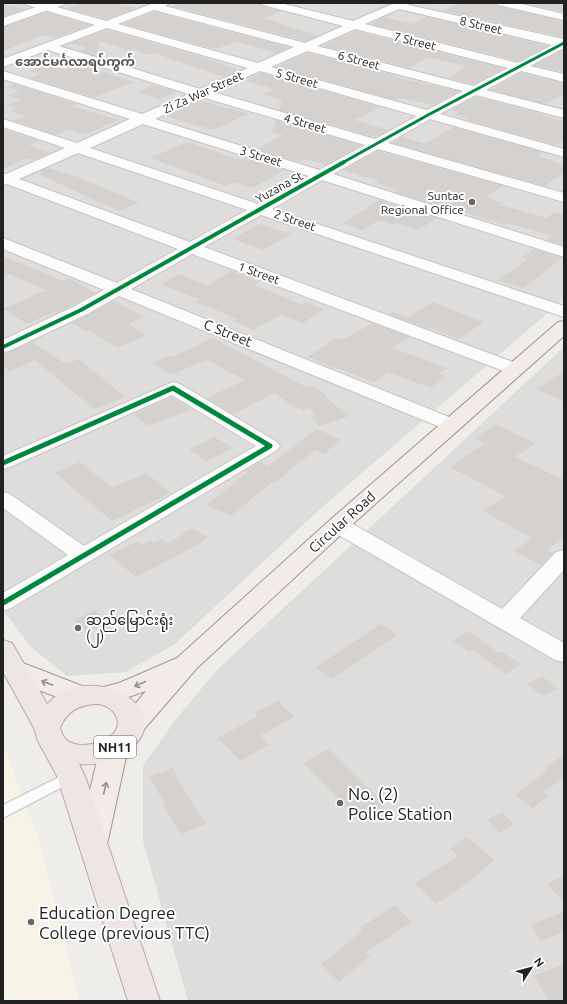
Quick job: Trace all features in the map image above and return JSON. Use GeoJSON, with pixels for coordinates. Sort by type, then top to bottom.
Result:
{"type":"FeatureCollection","features":[{"type":"Feature","properties":{"kind":"highway"},"geometry":{"type":"LineString","coordinates":[[9,659],[71,776],[144,1001]]}},
{"type":"Feature","properties":{"kind":"highway"},"geometry":{"type":"LineString","coordinates":[[50,736],[51,714],[63,703],[93,696]]}},
{"type":"Feature","properties":{"kind":"highway","name":"NH11"},"geometry":{"type":"LineString","coordinates":[[50,736],[71,754],[93,755],[122,738],[130,714],[121,702],[93,696]]}},
{"type":"Feature","properties":{"kind":"main road","name":"Circular Road"},"geometry":{"type":"LineString","coordinates":[[93,840],[122,738],[188,662],[338,524],[564,326]]}},
{"type":"Feature","properties":{"kind":"main road"},"geometry":{"type":"LineString","coordinates":[[9,659],[40,681],[93,696],[128,690],[188,662]]}},
{"type":"Feature","properties":{"kind":"street","name":"5 Street"},"geometry":{"type":"LineString","coordinates":[[31,3],[564,153]]}},
{"type":"Feature","properties":{"kind":"street"},"geometry":{"type":"LineString","coordinates":[[3,22],[59,3]]}},
{"type":"Feature","properties":{"kind":"street","name":"7 Street"},"geometry":{"type":"LineString","coordinates":[[270,3],[564,78]]}},
{"type":"Feature","properties":{"kind":"street"},"geometry":{"type":"LineString","coordinates":[[502,3],[564,17]]}},
{"type":"Feature","properties":{"kind":"street","name":"Zi Za War Street"},"geometry":{"type":"LineString","coordinates":[[4,179],[78,148],[401,4]]}},
{"type":"Feature","properties":{"kind":"street","name":"8 Street"},"geometry":{"type":"LineString","coordinates":[[401,4],[564,44]]}},
{"type":"Feature","properties":{"kind":"street"},"geometry":{"type":"LineString","coordinates":[[3,63],[159,5]]}},
{"type":"Feature","properties":{"kind":"street","name":"6 Street"},"geometry":{"type":"LineString","coordinates":[[159,5],[306,46],[564,114]]}},
{"type":"Feature","properties":{"kind":"street","name":"Yuzana St"},"geometry":{"type":"LineString","coordinates":[[3,347],[81,310],[428,114],[564,44]]}},
{"type":"Feature","properties":{"kind":"street","name":"4 Street"},"geometry":{"type":"LineString","coordinates":[[46,46],[201,93],[564,198]]}},
{"type":"Feature","properties":{"kind":"street","name":"3 Street"},"geometry":{"type":"LineString","coordinates":[[3,75],[564,252]]}},
{"type":"Feature","properties":{"kind":"street","name":"2 Street"},"geometry":{"type":"LineString","coordinates":[[3,122],[564,312]]}},
{"type":"Feature","properties":{"kind":"street","name":"1 Street"},"geometry":{"type":"LineString","coordinates":[[4,179],[515,369]]}},
{"type":"Feature","properties":{"kind":"street","name":"C Street"},"geometry":{"type":"LineString","coordinates":[[3,243],[452,425]]}},
{"type":"Feature","properties":{"kind":"street"},"geometry":{"type":"LineString","coordinates":[[3,463],[173,388],[270,446],[3,603]]}},
{"type":"Feature","properties":{"kind":"street"},"geometry":{"type":"LineString","coordinates":[[3,498],[83,556]]}},
{"type":"Feature","properties":{"kind":"street"},"geometry":{"type":"LineString","coordinates":[[338,524],[564,654]]}},
{"type":"Feature","properties":{"kind":"street"},"geometry":{"type":"LineString","coordinates":[[505,620],[564,557]]}},
{"type":"Feature","properties":{"kind":"lane"},"geometry":{"type":"LineString","coordinates":[[3,812],[71,776]]}},
{"type":"Feature","properties":{"kind":"shaded area"},"geometry":{"type":"Polygon","coordinates":[[[3,3],[47,3],[3,18],[3,3]]]}},
{"type":"Feature","properties":{"kind":"shaded area"},"geometry":{"type":"Polygon","coordinates":[[[67,3],[564,3],[564,299],[320,509],[175,644],[126,672],[67,676],[31,647],[3,610],[3,26],[67,3]]]}},
{"type":"Feature","properties":{"kind":"shaded area"},"geometry":{"type":"Polygon","coordinates":[[[564,347],[564,1001],[188,1001],[143,841],[143,766],[176,719],[218,669],[564,347]]]}},
{"type":"Feature","properties":{"kind":"shaded area","name":"Education Degree College (previous TTC)"},"geometry":{"type":"Polygon","coordinates":[[[3,744],[40,843],[79,1001],[3,1001],[3,744]]]}},
{"type":"Feature","properties":{"kind":"building"},"geometry":{"type":"Polygon","coordinates":[[[81,3],[117,3],[137,8],[106,19],[66,8],[81,3]]]}},
{"type":"Feature","properties":{"kind":"building"},"geometry":{"type":"Polygon","coordinates":[[[183,3],[260,3],[263,6],[281,11],[264,18],[318,36],[305,41],[172,6],[183,3]]]}},
{"type":"Feature","properties":{"kind":"building"},"geometry":{"type":"Polygon","coordinates":[[[460,3],[494,3],[498,6],[564,21],[564,37],[443,11],[460,3]]]}},
{"type":"Feature","properties":{"kind":"building"},"geometry":{"type":"Polygon","coordinates":[[[524,3],[564,3],[564,12],[524,3]]]}},
{"type":"Feature","properties":{"kind":"building"},"geometry":{"type":"Polygon","coordinates":[[[3,4],[25,9],[3,16],[3,4]]]}},
{"type":"Feature","properties":{"kind":"building"},"geometry":{"type":"Polygon","coordinates":[[[155,12],[289,47],[276,53],[237,42],[215,49],[123,24],[155,12]]]}},
{"type":"Feature","properties":{"kind":"building"},"geometry":{"type":"Polygon","coordinates":[[[44,13],[50,13],[90,25],[54,38],[44,35],[3,51],[3,27],[44,13]]]}},
{"type":"Feature","properties":{"kind":"building"},"geometry":{"type":"Polygon","coordinates":[[[385,17],[413,24],[428,17],[548,46],[518,61],[370,24],[385,17]]]}},
{"type":"Feature","properties":{"kind":"building"},"geometry":{"type":"Polygon","coordinates":[[[107,30],[202,57],[240,70],[223,77],[154,53],[146,55],[133,49],[129,50],[100,41],[96,56],[80,51],[86,48],[70,43],[107,30]]]}},
{"type":"Feature","properties":{"kind":"building"},"geometry":{"type":"Polygon","coordinates":[[[355,31],[504,68],[473,84],[449,78],[466,66],[427,58],[410,68],[322,46],[355,31]]]}},
{"type":"Feature","properties":{"kind":"building"},"geometry":{"type":"Polygon","coordinates":[[[564,50],[564,72],[534,65],[564,50]]]}},
{"type":"Feature","properties":{"kind":"building"},"geometry":{"type":"Polygon","coordinates":[[[307,53],[397,76],[394,77],[459,91],[432,105],[400,98],[395,100],[275,67],[307,53]]]}},
{"type":"Feature","properties":{"kind":"building"},"geometry":{"type":"Polygon","coordinates":[[[65,57],[87,64],[83,65],[134,82],[94,97],[30,78],[39,74],[29,71],[65,57]]]}},
{"type":"Feature","properties":{"kind":"building"},"geometry":{"type":"Polygon","coordinates":[[[261,73],[380,107],[354,120],[389,130],[375,137],[279,110],[282,101],[263,94],[275,89],[245,81],[261,73]]]}},
{"type":"Feature","properties":{"kind":"building"},"geometry":{"type":"Polygon","coordinates":[[[521,73],[564,83],[564,94],[545,104],[490,90],[521,73]]]}},
{"type":"Feature","properties":{"kind":"building"},"geometry":{"type":"Polygon","coordinates":[[[14,84],[77,104],[72,106],[119,120],[83,135],[69,130],[56,135],[14,121],[27,116],[10,111],[16,108],[6,105],[20,100],[8,95],[20,91],[8,87],[14,84]]]}},
{"type":"Feature","properties":{"kind":"building"},"geometry":{"type":"Polygon","coordinates":[[[154,85],[177,92],[160,99],[137,92],[154,85]]]}},
{"type":"Feature","properties":{"kind":"building"},"geometry":{"type":"Polygon","coordinates":[[[476,97],[531,111],[564,122],[564,140],[555,145],[466,120],[468,119],[453,114],[458,112],[451,110],[476,97]]]}},
{"type":"Feature","properties":{"kind":"building"},"geometry":{"type":"Polygon","coordinates":[[[200,100],[248,114],[213,130],[165,116],[200,100]]]}},
{"type":"Feature","properties":{"kind":"building"},"geometry":{"type":"Polygon","coordinates":[[[276,120],[361,145],[326,165],[306,159],[299,162],[257,149],[283,135],[272,132],[276,120]]]}},
{"type":"Feature","properties":{"kind":"building"},"geometry":{"type":"Polygon","coordinates":[[[454,127],[543,152],[537,156],[564,164],[564,173],[544,186],[392,143],[401,137],[425,144],[454,127]]]}},
{"type":"Feature","properties":{"kind":"building"},"geometry":{"type":"Polygon","coordinates":[[[3,129],[39,141],[29,145],[50,153],[34,160],[27,158],[3,169],[3,129]]]}},
{"type":"Feature","properties":{"kind":"building"},"geometry":{"type":"Polygon","coordinates":[[[188,142],[239,160],[244,157],[285,170],[252,188],[234,182],[226,186],[150,158],[188,142]]]}},
{"type":"Feature","properties":{"kind":"building"},"geometry":{"type":"Polygon","coordinates":[[[378,151],[503,186],[486,197],[503,203],[500,205],[546,218],[555,212],[564,215],[564,245],[547,240],[552,236],[507,223],[505,225],[452,208],[450,210],[394,192],[398,190],[376,183],[379,181],[343,170],[378,151]]]}},
{"type":"Feature","properties":{"kind":"building"},"geometry":{"type":"Polygon","coordinates":[[[48,168],[78,177],[139,203],[119,211],[40,175],[42,170],[48,168]]]}},
{"type":"Feature","properties":{"kind":"building"},"geometry":{"type":"Polygon","coordinates":[[[380,200],[437,218],[418,230],[397,223],[394,225],[379,220],[363,230],[342,223],[380,200]]]}},
{"type":"Feature","properties":{"kind":"building"},"geometry":{"type":"Polygon","coordinates":[[[258,224],[292,234],[263,250],[233,239],[258,224]]]}},
{"type":"Feature","properties":{"kind":"building"},"geometry":{"type":"Polygon","coordinates":[[[534,249],[562,258],[523,288],[498,280],[528,259],[523,257],[534,249]]]}},
{"type":"Feature","properties":{"kind":"building"},"geometry":{"type":"Polygon","coordinates":[[[3,256],[63,281],[69,278],[96,293],[56,313],[54,312],[27,324],[3,309],[46,290],[10,274],[3,277],[3,256]]]}},
{"type":"Feature","properties":{"kind":"building"},"geometry":{"type":"Polygon","coordinates":[[[231,271],[260,282],[254,285],[302,305],[306,302],[324,309],[303,323],[281,315],[253,330],[234,321],[238,319],[196,302],[200,300],[161,284],[179,274],[207,286],[231,271]]]}},
{"type":"Feature","properties":{"kind":"building"},"geometry":{"type":"Polygon","coordinates":[[[114,301],[144,317],[128,324],[146,335],[117,348],[90,331],[87,332],[72,323],[114,301]]]}},
{"type":"Feature","properties":{"kind":"building"},"geometry":{"type":"Polygon","coordinates":[[[433,302],[484,322],[459,339],[389,314],[394,312],[409,317],[433,302]]]}},
{"type":"Feature","properties":{"kind":"building"},"geometry":{"type":"Polygon","coordinates":[[[373,323],[410,337],[392,348],[447,368],[439,374],[445,376],[431,388],[388,372],[374,382],[307,357],[336,338],[342,340],[373,323]]]}},
{"type":"Feature","properties":{"kind":"building"},"geometry":{"type":"Polygon","coordinates":[[[213,338],[306,387],[311,385],[327,396],[325,397],[349,416],[320,426],[311,418],[315,415],[310,407],[303,411],[299,407],[296,409],[275,393],[233,414],[207,398],[245,380],[207,360],[170,375],[153,362],[169,356],[172,357],[213,338]]]}},
{"type":"Feature","properties":{"kind":"building"},"geometry":{"type":"Polygon","coordinates":[[[32,342],[66,364],[79,359],[125,397],[94,409],[35,360],[10,371],[3,366],[3,353],[10,352],[32,342]]]}},
{"type":"Feature","properties":{"kind":"building"},"geometry":{"type":"Polygon","coordinates":[[[564,371],[564,401],[537,390],[564,371]]]}},
{"type":"Feature","properties":{"kind":"building"},"geometry":{"type":"Polygon","coordinates":[[[172,397],[191,410],[148,426],[134,414],[172,397]]]}},
{"type":"Feature","properties":{"kind":"building"},"geometry":{"type":"Polygon","coordinates":[[[496,424],[535,443],[515,457],[564,480],[564,537],[547,550],[553,553],[541,565],[514,551],[532,538],[483,511],[505,496],[450,467],[485,443],[475,439],[496,424]]]}},
{"type":"Feature","properties":{"kind":"building"},"geometry":{"type":"Polygon","coordinates":[[[316,429],[341,439],[324,454],[315,450],[274,483],[272,482],[231,516],[207,505],[248,472],[246,470],[260,462],[269,466],[316,429]]]}},
{"type":"Feature","properties":{"kind":"building"},"geometry":{"type":"Polygon","coordinates":[[[214,437],[233,448],[207,461],[189,450],[214,437]]]}},
{"type":"Feature","properties":{"kind":"building"},"geometry":{"type":"Polygon","coordinates":[[[80,462],[112,488],[146,473],[171,493],[112,521],[55,473],[80,462]]]}},
{"type":"Feature","properties":{"kind":"building"},"geometry":{"type":"Polygon","coordinates":[[[191,528],[208,537],[194,547],[136,577],[109,555],[138,541],[142,545],[151,540],[154,543],[161,539],[168,544],[191,528]]]}},
{"type":"Feature","properties":{"kind":"building"},"geometry":{"type":"Polygon","coordinates":[[[95,610],[107,622],[87,632],[74,620],[95,610]]]}},
{"type":"Feature","properties":{"kind":"building"},"geometry":{"type":"Polygon","coordinates":[[[381,624],[397,635],[332,679],[316,667],[381,624]]]}},
{"type":"Feature","properties":{"kind":"building"},"geometry":{"type":"Polygon","coordinates":[[[469,631],[498,653],[501,651],[520,664],[506,674],[473,650],[469,652],[453,641],[469,631]]]}},
{"type":"Feature","properties":{"kind":"building"},"geometry":{"type":"Polygon","coordinates":[[[542,676],[557,689],[542,696],[527,684],[542,676]]]}},
{"type":"Feature","properties":{"kind":"building"},"geometry":{"type":"Polygon","coordinates":[[[278,701],[294,717],[260,736],[269,745],[240,761],[218,738],[258,716],[255,713],[278,701]]]}},
{"type":"Feature","properties":{"kind":"building"},"geometry":{"type":"Polygon","coordinates":[[[328,749],[385,805],[360,820],[303,763],[328,749]]]}},
{"type":"Feature","properties":{"kind":"building"},"geometry":{"type":"Polygon","coordinates":[[[564,755],[564,783],[561,780],[543,792],[548,796],[533,808],[515,795],[548,770],[545,767],[564,755]]]}},
{"type":"Feature","properties":{"kind":"building"},"geometry":{"type":"Polygon","coordinates":[[[173,768],[184,791],[206,824],[181,834],[163,805],[165,804],[149,777],[173,768]]]}},
{"type":"Feature","properties":{"kind":"building"},"geometry":{"type":"Polygon","coordinates":[[[502,812],[514,825],[500,833],[487,820],[502,812]]]}},
{"type":"Feature","properties":{"kind":"building"},"geometry":{"type":"Polygon","coordinates":[[[466,837],[495,860],[463,886],[436,904],[415,883],[458,856],[450,849],[466,837]]]}},
{"type":"Feature","properties":{"kind":"building"},"geometry":{"type":"Polygon","coordinates":[[[564,875],[564,902],[547,884],[564,875]]]}},
{"type":"Feature","properties":{"kind":"building"},"geometry":{"type":"Polygon","coordinates":[[[395,905],[412,922],[366,952],[370,956],[339,982],[321,964],[363,931],[360,928],[395,905]]]}},
{"type":"Feature","properties":{"kind":"building"},"geometry":{"type":"Polygon","coordinates":[[[564,912],[564,932],[541,941],[531,925],[564,912]]]}},
{"type":"Feature","properties":{"kind":"building"},"geometry":{"type":"Polygon","coordinates":[[[564,964],[564,1001],[550,1001],[533,976],[564,964]]]}},
{"type":"Feature","properties":{"kind":"cycle path"},"geometry":{"type":"LineString","coordinates":[[3,347],[81,310],[428,115],[564,43]]}},
{"type":"Feature","properties":{"kind":"cycle path"},"geometry":{"type":"LineString","coordinates":[[3,463],[173,388],[270,446],[3,603]]}},
{"type":"Feature","properties":{"kind":"place","name":"Suntac Regional Office"},"geometry":{"type":"Point","coordinates":[472,202]}},
{"type":"Feature","properties":{"kind":"place","name":"ဆည်မြောင်းရုံး (၂)"},"geometry":{"type":"Point","coordinates":[78,628]}},
{"type":"Feature","properties":{"kind":"place","name":"No. (2) Police Station"},"geometry":{"type":"Point","coordinates":[340,803]}},
{"type":"Feature","properties":{"kind":"place","name":"Education Degree College (previous TTC)"},"geometry":{"type":"Point","coordinates":[31,922]}},
{"type":"Feature","properties":{"kind":"district","name":"အောင်မင်္ဂလာရပ်ကွက်"},"geometry":{"type":"Point","coordinates":[75,61]}}]}
